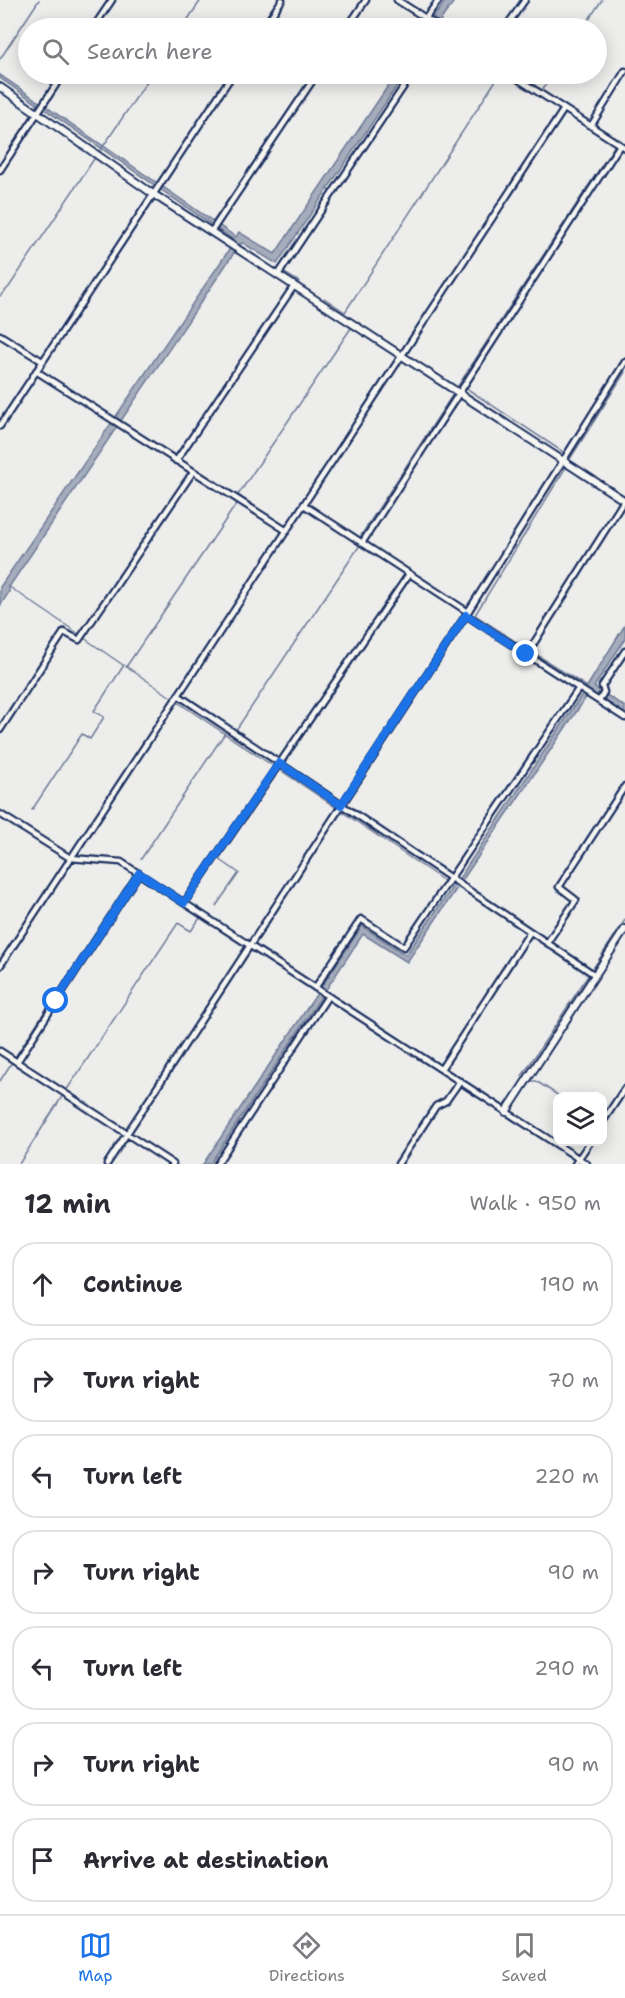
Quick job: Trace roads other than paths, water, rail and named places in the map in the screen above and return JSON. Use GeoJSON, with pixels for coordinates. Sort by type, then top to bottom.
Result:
{"type":"FeatureCollection","features":[{"type":"Feature","properties":{"kind":"street"},"geometry":{"type":"LineString","coordinates":[[100,18],[112,0]]}},
{"type":"Feature","properties":{"kind":"street"},"geometry":{"type":"LineString","coordinates":[[270,18],[282,0]]}},
{"type":"Feature","properties":{"kind":"street"},"geometry":{"type":"LineString","coordinates":[[354,18],[366,0]]}},
{"type":"Feature","properties":{"kind":"street"},"geometry":{"type":"LineString","coordinates":[[397,0],[424,18]]}},
{"type":"Feature","properties":{"kind":"street"},"geometry":{"type":"LineString","coordinates":[[428,18],[439,0]]}},
{"type":"Feature","properties":{"kind":"street"},"geometry":{"type":"LineString","coordinates":[[512,18],[525,0]]}},
{"type":"Feature","properties":{"kind":"street"},"geometry":{"type":"LineString","coordinates":[[591,126],[625,71]]}},
{"type":"Feature","properties":{"kind":"street"},"geometry":{"type":"LineString","coordinates":[[0,170],[57,84]]}},
{"type":"Feature","properties":{"kind":"street"},"geometry":{"type":"LineString","coordinates":[[0,426],[226,84]]}},
{"type":"Feature","properties":{"kind":"street"},"geometry":{"type":"LineString","coordinates":[[215,228],[310,84]]}},
{"type":"Feature","properties":{"kind":"street"},"geometry":{"type":"LineString","coordinates":[[278,275],[405,84]]}},
{"type":"Feature","properties":{"kind":"street"},"geometry":{"type":"LineString","coordinates":[[525,84],[625,148]]}},
{"type":"Feature","properties":{"kind":"street"},"geometry":{"type":"LineString","coordinates":[[0,87],[41,108],[215,228],[234,247],[625,500],[528,652]]}},
{"type":"Feature","properties":{"kind":"street"},"geometry":{"type":"LineString","coordinates":[[0,966],[564,109]]}},
{"type":"Feature","properties":{"kind":"street"},"geometry":{"type":"LineString","coordinates":[[362,543],[620,144]]}},
{"type":"Feature","properties":{"kind":"street"},"geometry":{"type":"LineString","coordinates":[[176,461],[294,286]]}},
{"type":"Feature","properties":{"kind":"street"},"geometry":{"type":"LineString","coordinates":[[0,335],[42,361]]}},
{"type":"Feature","properties":{"kind":"street"},"geometry":{"type":"LineString","coordinates":[[107,1164],[467,614],[562,459],[625,362]]}},
{"type":"Feature","properties":{"kind":"street"},"geometry":{"type":"LineString","coordinates":[[36,371],[287,531]]}},
{"type":"Feature","properties":{"kind":"street"},"geometry":{"type":"LineString","coordinates":[[0,730],[64,632],[79,640],[194,472]]}},
{"type":"Feature","properties":{"kind":"street"},"geometry":{"type":"LineString","coordinates":[[304,505],[625,718]]}},
{"type":"Feature","properties":{"kind":"street"},"geometry":{"type":"LineString","coordinates":[[184,903],[409,574]]}},
{"type":"Feature","properties":{"kind":"street"},"geometry":{"type":"LineString","coordinates":[[599,701],[604,692],[602,686],[625,651]]}},
{"type":"Feature","properties":{"kind":"street"},"geometry":{"type":"LineString","coordinates":[[317,989],[361,919],[404,947],[580,689]]}},
{"type":"Feature","properties":{"kind":"street"},"geometry":{"type":"LineString","coordinates":[[178,695],[450,881],[462,885],[592,973]]}},
{"type":"Feature","properties":{"kind":"street"},"geometry":{"type":"LineString","coordinates":[[548,943],[576,900],[559,887],[625,786]]}},
{"type":"Feature","properties":{"kind":"street"},"geometry":{"type":"LineString","coordinates":[[0,814],[70,858],[85,861],[116,860],[139,873],[441,1069],[577,1161],[587,1164]]}},
{"type":"Feature","properties":{"kind":"street"},"geometry":{"type":"LineString","coordinates":[[17,1062],[139,873]]}},
{"type":"Feature","properties":{"kind":"street"},"geometry":{"type":"LineString","coordinates":[[506,1112],[592,973],[625,929]]}},
{"type":"Feature","properties":{"kind":"street"},"geometry":{"type":"LineString","coordinates":[[441,1069],[530,932]]}},
{"type":"Feature","properties":{"kind":"street"},"geometry":{"type":"LineString","coordinates":[[217,1164],[326,995]]}},
{"type":"Feature","properties":{"kind":"street"},"geometry":{"type":"LineString","coordinates":[[0,1051],[173,1164]]}},
{"type":"Feature","properties":{"kind":"street"},"geometry":{"type":"LineString","coordinates":[[398,1164],[436,1106],[446,1101],[460,1082]]}},
{"type":"Feature","properties":{"kind":"street"},"geometry":{"type":"LineString","coordinates":[[607,1117],[625,1088]]}},
{"type":"Feature","properties":{"kind":"street"},"geometry":{"type":"LineString","coordinates":[[577,1161],[587,1146]]}},
{"type":"Feature","properties":{"kind":"water"},"geometry":{"type":"Polygon","coordinates":[[[446,0],[455,0],[442,18],[433,18],[446,0]]]}},
{"type":"Feature","properties":{"kind":"water"},"geometry":{"type":"Polygon","coordinates":[[[0,75],[236,237],[239,232],[275,254],[389,84],[398,84],[277,264],[243,243],[240,244],[9,587],[9,592],[0,606],[0,587],[235,241],[0,78],[0,75]]]}},
{"type":"Feature","properties":{"kind":"water"},"geometry":{"type":"Polygon","coordinates":[[[625,625],[625,639],[594,687],[625,707],[625,715],[599,697],[589,693],[407,962],[363,934],[210,1164],[203,1164],[362,926],[406,955],[451,889],[443,882],[451,885],[458,880],[585,690],[625,625]]]}},
{"type":"Feature","properties":{"kind":"waterway"},"geometry":{"type":"LineString","coordinates":[[27,18],[39,0]]}},
{"type":"Feature","properties":{"kind":"waterway"},"geometry":{"type":"LineString","coordinates":[[189,18],[201,0]]}},
{"type":"Feature","properties":{"kind":"waterway"},"geometry":{"type":"LineString","coordinates":[[350,18],[362,0]]}},
{"type":"Feature","properties":{"kind":"waterway"},"geometry":{"type":"LineString","coordinates":[[590,18],[602,0]]}},
{"type":"Feature","properties":{"kind":"waterway"},"geometry":{"type":"LineString","coordinates":[[0,59],[18,32]]}},
{"type":"Feature","properties":{"kind":"waterway"},"geometry":{"type":"LineString","coordinates":[[100,151],[145,84]]}},
{"type":"Feature","properties":{"kind":"waterway"},"geometry":{"type":"LineString","coordinates":[[213,222],[306,84]]}},
{"type":"Feature","properties":{"kind":"waterway"},"geometry":{"type":"LineString","coordinates":[[324,298],[345,312],[493,84]]}},
{"type":"Feature","properties":{"kind":"waterway"},"geometry":{"type":"LineString","coordinates":[[532,84],[542,90],[546,84]]}},
{"type":"Feature","properties":{"kind":"waterway"},"geometry":{"type":"LineString","coordinates":[[619,139],[625,144]]}},
{"type":"Feature","properties":{"kind":"waterway"},"geometry":{"type":"LineString","coordinates":[[458,386],[615,145]]}},
{"type":"Feature","properties":{"kind":"waterway"},"geometry":{"type":"LineString","coordinates":[[0,296],[9,287],[94,159]]}},
{"type":"Feature","properties":{"kind":"waterway"},"geometry":{"type":"LineString","coordinates":[[283,272],[299,282]]}},
{"type":"Feature","properties":{"kind":"waterway"},"geometry":{"type":"LineString","coordinates":[[241,497],[238,495],[351,328]]}},
{"type":"Feature","properties":{"kind":"waterway"},"geometry":{"type":"LineString","coordinates":[[570,459],[625,372]]}},
{"type":"Feature","properties":{"kind":"waterway"},"geometry":{"type":"LineString","coordinates":[[466,388],[563,452]]}},
{"type":"Feature","properties":{"kind":"waterway"},"geometry":{"type":"LineString","coordinates":[[360,537],[453,394]]}},
{"type":"Feature","properties":{"kind":"waterway"},"geometry":{"type":"LineString","coordinates":[[527,649],[475,615],[566,467]]}},
{"type":"Feature","properties":{"kind":"waterway"},"geometry":{"type":"LineString","coordinates":[[126,667],[237,503]]}},
{"type":"Feature","properties":{"kind":"waterway"},"geometry":{"type":"LineString","coordinates":[[236,730],[360,545]]}},
{"type":"Feature","properties":{"kind":"waterway"},"geometry":{"type":"LineString","coordinates":[[284,763],[410,579]]}},
{"type":"Feature","properties":{"kind":"waterway"},"geometry":{"type":"LineString","coordinates":[[8,586],[79,634]]}},
{"type":"Feature","properties":{"kind":"waterway"},"geometry":{"type":"LineString","coordinates":[[84,638],[123,665]]}},
{"type":"Feature","properties":{"kind":"waterway"},"geometry":{"type":"LineString","coordinates":[[531,651],[587,687]]}},
{"type":"Feature","properties":{"kind":"waterway"},"geometry":{"type":"LineString","coordinates":[[32,810],[82,734],[90,739],[104,717],[94,711],[124,665]]}},
{"type":"Feature","properties":{"kind":"waterway"},"geometry":{"type":"LineString","coordinates":[[127,667],[171,697]]}},
{"type":"Feature","properties":{"kind":"waterway"},"geometry":{"type":"LineString","coordinates":[[179,703],[273,766]]}},
{"type":"Feature","properties":{"kind":"waterway"},"geometry":{"type":"LineString","coordinates":[[141,859],[225,733]]}},
{"type":"Feature","properties":{"kind":"waterway"},"geometry":{"type":"LineString","coordinates":[[216,906],[239,873],[219,859],[281,768]]}},
{"type":"Feature","properties":{"kind":"waterway"},"geometry":{"type":"LineString","coordinates":[[280,770],[335,807]]}},
{"type":"Feature","properties":{"kind":"waterway"},"geometry":{"type":"LineString","coordinates":[[341,811],[444,881]]}},
{"type":"Feature","properties":{"kind":"waterway"},"geometry":{"type":"LineString","coordinates":[[15,1057],[133,876]]}},
{"type":"Feature","properties":{"kind":"waterway"},"geometry":{"type":"LineString","coordinates":[[66,1091],[178,923],[191,931],[200,918]]}},
{"type":"Feature","properties":{"kind":"waterway"},"geometry":{"type":"LineString","coordinates":[[592,970],[625,920]]}},
{"type":"Feature","properties":{"kind":"waterway"},"geometry":{"type":"LineString","coordinates":[[522,1076],[589,974]]}},
{"type":"Feature","properties":{"kind":"waterway"},"geometry":{"type":"LineString","coordinates":[[0,1081],[12,1062]]}},
{"type":"Feature","properties":{"kind":"waterway"},"geometry":{"type":"LineString","coordinates":[[531,1081],[536,1081],[553,1092]]}},
{"type":"Feature","properties":{"kind":"waterway"},"geometry":{"type":"LineString","coordinates":[[19,1164],[63,1095]]}}]}
